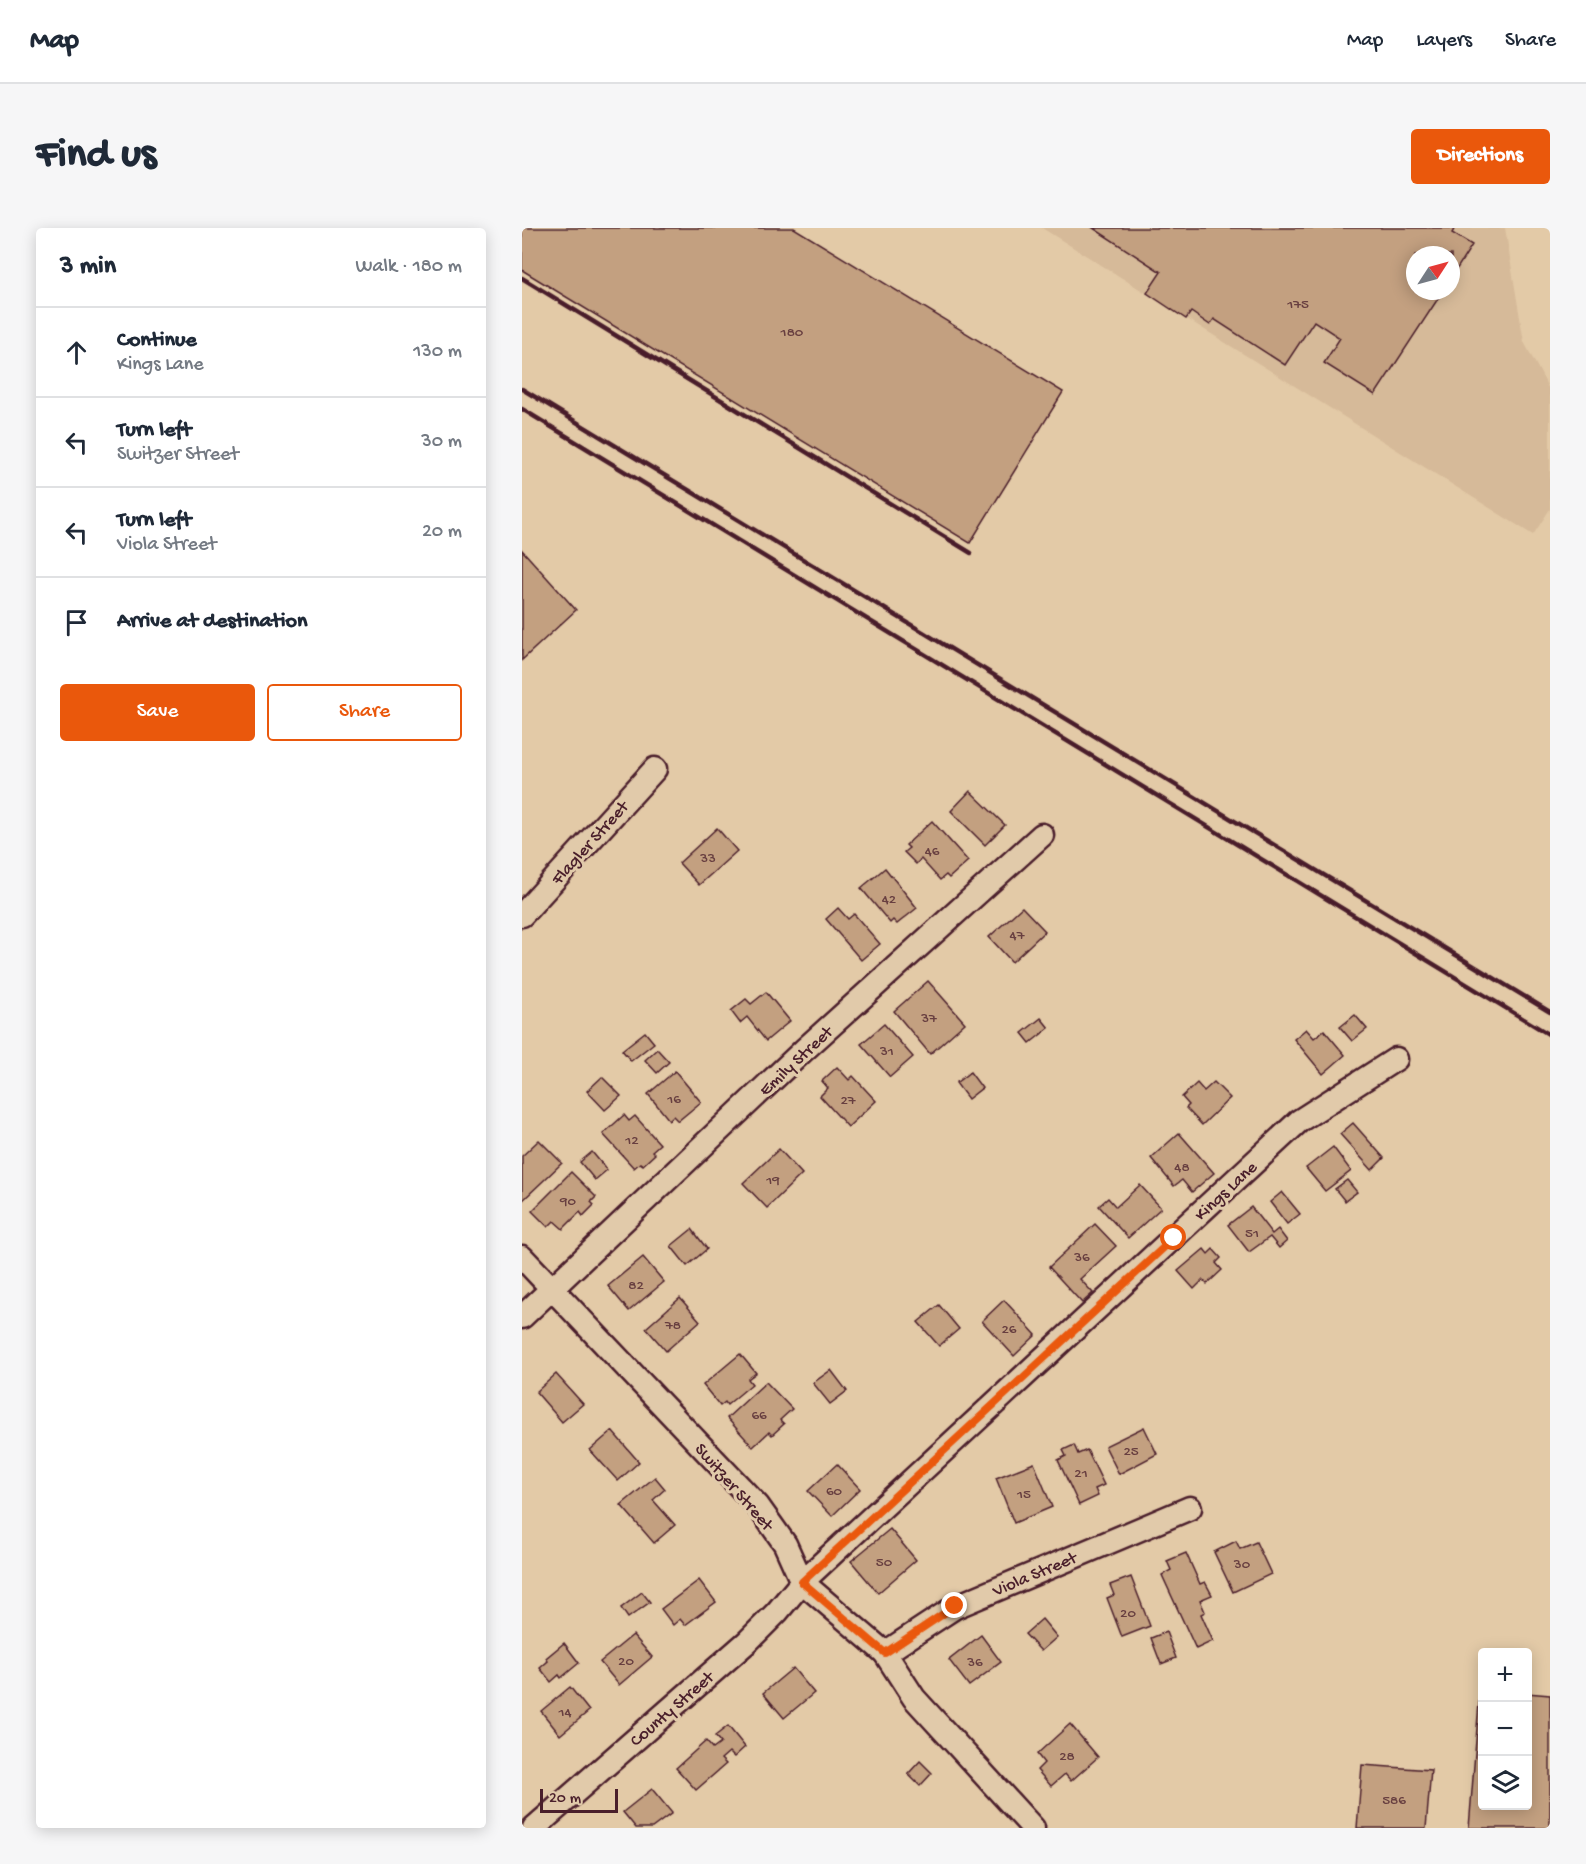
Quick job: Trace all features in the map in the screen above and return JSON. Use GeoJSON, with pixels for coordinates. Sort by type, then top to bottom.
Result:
{"type":"FeatureCollection","features":[{"type":"Feature","properties":{"kind":"street","name":"Flagler Street"},"geometry":{"type":"LineString","coordinates":[[522,915],[655,769]]}},
{"type":"Feature","properties":{"kind":"street","name":"Emily Street"},"geometry":{"type":"LineString","coordinates":[[522,1317],[804,1050],[1042,835]]}},
{"type":"Feature","properties":{"kind":"street","name":"Kings Lane"},"geometry":{"type":"LineString","coordinates":[[802,1582],[1299,1121],[1396,1059]]}},
{"type":"Feature","properties":{"kind":"street","name":"Switzer Street"},"geometry":{"type":"LineString","coordinates":[[522,1257],[758,1506],[785,1544],[802,1582],[885,1653],[914,1698],[1033,1828]]}},
{"type":"Feature","properties":{"kind":"street","name":"Viola Street"},"geometry":{"type":"LineString","coordinates":[[885,1653],[955,1606],[1190,1508]]}},
{"type":"Feature","properties":{"kind":"street","name":"County Street"},"geometry":{"type":"LineString","coordinates":[[534,1828],[747,1642],[777,1612],[802,1582]]}},
{"type":"Feature","properties":{"kind":"shaded area"},"geometry":{"type":"Polygon","coordinates":[[[1042,228],[1505,228],[1524,342],[1550,391],[1550,509],[1533,535],[1042,228]]]}},
{"type":"Feature","properties":{"kind":"building"},"geometry":{"type":"Polygon","coordinates":[[[522,228],[794,228],[1063,392],[970,543],[522,270],[522,228]]]}},
{"type":"Feature","properties":{"kind":"building"},"geometry":{"type":"Polygon","coordinates":[[[1093,228],[1455,228],[1452,233],[1472,245],[1460,264],[1460,246],[1406,246],[1406,300],[1437,300],[1375,395],[1324,363],[1340,338],[1314,321],[1285,365],[1214,319],[1210,325],[1191,312],[1186,319],[1147,293],[1161,272],[1093,228]]]}},
{"type":"Feature","properties":{"kind":"building"},"geometry":{"type":"Polygon","coordinates":[[[522,550],[576,610],[522,660],[522,550]]]}},
{"type":"Feature","properties":{"kind":"building"},"geometry":{"type":"Polygon","coordinates":[[[970,791],[1005,825],[985,845],[951,811],[970,791]]]}},
{"type":"Feature","properties":{"kind":"building"},"geometry":{"type":"Polygon","coordinates":[[[932,821],[968,861],[949,878],[946,875],[940,880],[921,859],[916,864],[904,852],[909,848],[906,845],[932,821]]]}},
{"type":"Feature","properties":{"kind":"building"},"geometry":{"type":"Polygon","coordinates":[[[717,828],[737,851],[699,885],[679,863],[717,828]]]}},
{"type":"Feature","properties":{"kind":"building"},"geometry":{"type":"Polygon","coordinates":[[[885,868],[917,908],[897,924],[893,920],[890,923],[861,888],[885,868]]]}},
{"type":"Feature","properties":{"kind":"building"},"geometry":{"type":"Polygon","coordinates":[[[1022,907],[1045,931],[1012,962],[989,937],[1022,907]]]}},
{"type":"Feature","properties":{"kind":"building"},"geometry":{"type":"Polygon","coordinates":[[[838,908],[848,919],[854,914],[880,944],[861,960],[826,919],[838,908]]]}},
{"type":"Feature","properties":{"kind":"building"},"geometry":{"type":"Polygon","coordinates":[[[928,981],[965,1023],[930,1054],[894,1011],[928,981]]]}},
{"type":"Feature","properties":{"kind":"building"},"geometry":{"type":"Polygon","coordinates":[[[766,992],[790,1021],[766,1041],[747,1017],[740,1023],[731,1011],[746,999],[751,1004],[766,992]]]}},
{"type":"Feature","properties":{"kind":"building"},"geometry":{"type":"Polygon","coordinates":[[[1355,1015],[1367,1029],[1352,1041],[1340,1027],[1355,1015]]]}},
{"type":"Feature","properties":{"kind":"building"},"geometry":{"type":"Polygon","coordinates":[[[1041,1018],[1049,1028],[1030,1043],[1022,1033],[1041,1018]]]}},
{"type":"Feature","properties":{"kind":"building"},"geometry":{"type":"Polygon","coordinates":[[[884,1024],[913,1057],[890,1077],[861,1044],[884,1024]]]}},
{"type":"Feature","properties":{"kind":"building"},"geometry":{"type":"Polygon","coordinates":[[[1306,1029],[1314,1038],[1324,1030],[1345,1055],[1323,1074],[1294,1039],[1306,1029]]]}},
{"type":"Feature","properties":{"kind":"building"},"geometry":{"type":"Polygon","coordinates":[[[645,1032],[654,1043],[631,1061],[622,1050],[645,1032]]]}},
{"type":"Feature","properties":{"kind":"building"},"geometry":{"type":"Polygon","coordinates":[[[657,1049],[669,1062],[657,1073],[645,1060],[657,1049]]]}},
{"type":"Feature","properties":{"kind":"building"},"geometry":{"type":"Polygon","coordinates":[[[837,1067],[849,1080],[853,1076],[876,1101],[848,1127],[820,1096],[828,1088],[822,1081],[837,1067]]]}},
{"type":"Feature","properties":{"kind":"building"},"geometry":{"type":"Polygon","coordinates":[[[675,1071],[701,1102],[678,1121],[673,1116],[669,1120],[648,1094],[675,1071]]]}},
{"type":"Feature","properties":{"kind":"building"},"geometry":{"type":"Polygon","coordinates":[[[970,1072],[982,1088],[968,1099],[956,1083],[970,1072]]]}},
{"type":"Feature","properties":{"kind":"building"},"geometry":{"type":"Polygon","coordinates":[[[602,1077],[621,1096],[605,1110],[587,1091],[602,1077]]]}},
{"type":"Feature","properties":{"kind":"building"},"geometry":{"type":"Polygon","coordinates":[[[1214,1082],[1230,1098],[1202,1125],[1186,1108],[1189,1105],[1182,1097],[1197,1083],[1204,1091],[1214,1082]]]}},
{"type":"Feature","properties":{"kind":"building"},"geometry":{"type":"Polygon","coordinates":[[[624,1115],[629,1121],[635,1116],[660,1144],[652,1151],[655,1154],[643,1165],[640,1163],[634,1168],[603,1134],[624,1115]]]}},
{"type":"Feature","properties":{"kind":"building"},"geometry":{"type":"Polygon","coordinates":[[[1353,1123],[1384,1158],[1372,1170],[1340,1134],[1353,1123]]]}},
{"type":"Feature","properties":{"kind":"building"},"geometry":{"type":"Polygon","coordinates":[[[1179,1133],[1214,1173],[1192,1192],[1182,1180],[1174,1186],[1151,1158],[1179,1133]]]}},
{"type":"Feature","properties":{"kind":"building"},"geometry":{"type":"Polygon","coordinates":[[[539,1140],[562,1163],[522,1201],[522,1156],[539,1140]]]}},
{"type":"Feature","properties":{"kind":"building"},"geometry":{"type":"Polygon","coordinates":[[[1333,1147],[1351,1171],[1325,1191],[1306,1168],[1333,1147]]]}},
{"type":"Feature","properties":{"kind":"building"},"geometry":{"type":"Polygon","coordinates":[[[779,1149],[802,1174],[767,1208],[743,1183],[779,1149]]]}},
{"type":"Feature","properties":{"kind":"building"},"geometry":{"type":"Polygon","coordinates":[[[592,1152],[607,1170],[595,1180],[580,1162],[592,1152]]]}},
{"type":"Feature","properties":{"kind":"building"},"geometry":{"type":"Polygon","coordinates":[[[571,1172],[596,1197],[591,1202],[594,1205],[583,1216],[580,1212],[563,1229],[554,1221],[548,1227],[532,1211],[571,1172]]]}},
{"type":"Feature","properties":{"kind":"building"},"geometry":{"type":"Polygon","coordinates":[[[1347,1180],[1357,1192],[1345,1201],[1335,1189],[1347,1180]]]}},
{"type":"Feature","properties":{"kind":"building"},"geometry":{"type":"Polygon","coordinates":[[[1140,1185],[1161,1208],[1128,1238],[1099,1206],[1108,1198],[1116,1207],[1140,1185]]]}},
{"type":"Feature","properties":{"kind":"building"},"geometry":{"type":"Polygon","coordinates":[[[1282,1192],[1300,1214],[1287,1224],[1270,1202],[1282,1192]]]}},
{"type":"Feature","properties":{"kind":"building"},"geometry":{"type":"Polygon","coordinates":[[[1251,1207],[1272,1234],[1278,1229],[1287,1241],[1279,1248],[1270,1237],[1249,1252],[1228,1225],[1251,1207]]]}},
{"type":"Feature","properties":{"kind":"building"},"geometry":{"type":"Polygon","coordinates":[[[1095,1224],[1116,1246],[1080,1279],[1093,1293],[1082,1303],[1049,1267],[1095,1224]]]}},
{"type":"Feature","properties":{"kind":"building"},"geometry":{"type":"Polygon","coordinates":[[[692,1229],[707,1249],[687,1266],[671,1246],[692,1229]]]}},
{"type":"Feature","properties":{"kind":"building"},"geometry":{"type":"Polygon","coordinates":[[[1204,1249],[1208,1254],[1213,1249],[1221,1258],[1216,1263],[1222,1270],[1207,1284],[1203,1280],[1194,1289],[1178,1271],[1204,1249]]]}},
{"type":"Feature","properties":{"kind":"building"},"geometry":{"type":"Polygon","coordinates":[[[643,1257],[664,1282],[629,1311],[608,1286],[643,1257]]]}},
{"type":"Feature","properties":{"kind":"building"},"geometry":{"type":"Polygon","coordinates":[[[680,1298],[700,1321],[666,1351],[646,1328],[680,1298]]]}},
{"type":"Feature","properties":{"kind":"building"},"geometry":{"type":"Polygon","coordinates":[[[1004,1300],[1036,1335],[1014,1356],[982,1321],[1004,1300]]]}},
{"type":"Feature","properties":{"kind":"building"},"geometry":{"type":"Polygon","coordinates":[[[939,1305],[959,1329],[939,1346],[918,1322],[939,1305]]]}},
{"type":"Feature","properties":{"kind":"building"},"geometry":{"type":"Polygon","coordinates":[[[740,1354],[756,1373],[748,1379],[752,1384],[727,1405],[725,1402],[720,1406],[703,1385],[740,1354]]]}},
{"type":"Feature","properties":{"kind":"building"},"geometry":{"type":"Polygon","coordinates":[[[831,1370],[847,1391],[830,1404],[813,1383],[831,1370]]]}},
{"type":"Feature","properties":{"kind":"building"},"geometry":{"type":"Polygon","coordinates":[[[556,1374],[583,1404],[562,1422],[536,1392],[556,1374]]]}},
{"type":"Feature","properties":{"kind":"building"},"geometry":{"type":"Polygon","coordinates":[[[766,1382],[792,1409],[780,1420],[784,1424],[772,1435],[769,1432],[753,1447],[727,1418],[766,1382]]]}},
{"type":"Feature","properties":{"kind":"building"},"geometry":{"type":"Polygon","coordinates":[[[1144,1427],[1157,1454],[1119,1474],[1105,1446],[1144,1427]]]}},
{"type":"Feature","properties":{"kind":"building"},"geometry":{"type":"Polygon","coordinates":[[[612,1431],[639,1462],[618,1481],[590,1450],[612,1431]]]}},
{"type":"Feature","properties":{"kind":"building"},"geometry":{"type":"Polygon","coordinates":[[[1074,1445],[1078,1454],[1087,1450],[1104,1485],[1095,1489],[1098,1496],[1079,1505],[1058,1460],[1066,1456],[1063,1450],[1074,1445]]]}},
{"type":"Feature","properties":{"kind":"building"},"geometry":{"type":"Polygon","coordinates":[[[1034,1463],[1052,1507],[1014,1523],[996,1478],[1034,1463]]]}},
{"type":"Feature","properties":{"kind":"building"},"geometry":{"type":"Polygon","coordinates":[[[837,1464],[860,1489],[832,1516],[808,1491],[837,1464]]]}},
{"type":"Feature","properties":{"kind":"building"},"geometry":{"type":"Polygon","coordinates":[[[655,1477],[665,1489],[653,1500],[675,1525],[654,1543],[621,1505],[655,1477]]]}},
{"type":"Feature","properties":{"kind":"building"},"geometry":{"type":"Polygon","coordinates":[[[890,1529],[916,1560],[878,1593],[851,1561],[890,1529]]]}},
{"type":"Feature","properties":{"kind":"building"},"geometry":{"type":"Polygon","coordinates":[[[1236,1541],[1240,1549],[1256,1542],[1271,1574],[1233,1592],[1214,1552],[1236,1541]]]}},
{"type":"Feature","properties":{"kind":"building"},"geometry":{"type":"Polygon","coordinates":[[[1186,1553],[1200,1584],[1205,1582],[1212,1595],[1200,1600],[1205,1612],[1201,1614],[1213,1641],[1196,1649],[1162,1575],[1171,1570],[1167,1561],[1186,1553]]]}},
{"type":"Feature","properties":{"kind":"building"},"geometry":{"type":"Polygon","coordinates":[[[1131,1577],[1150,1626],[1122,1637],[1107,1598],[1114,1595],[1110,1585],[1131,1577]]]}},
{"type":"Feature","properties":{"kind":"building"},"geometry":{"type":"Polygon","coordinates":[[[699,1580],[716,1602],[685,1625],[680,1619],[673,1625],[661,1609],[699,1580]]]}},
{"type":"Feature","properties":{"kind":"building"},"geometry":{"type":"Polygon","coordinates":[[[642,1592],[650,1602],[628,1618],[621,1608],[642,1592]]]}},
{"type":"Feature","properties":{"kind":"building"},"geometry":{"type":"Polygon","coordinates":[[[1042,1619],[1057,1637],[1041,1651],[1025,1634],[1042,1619]]]}},
{"type":"Feature","properties":{"kind":"building"},"geometry":{"type":"Polygon","coordinates":[[[1166,1632],[1176,1658],[1161,1664],[1151,1638],[1166,1632]]]}},
{"type":"Feature","properties":{"kind":"building"},"geometry":{"type":"Polygon","coordinates":[[[633,1635],[652,1657],[619,1685],[600,1662],[633,1635]]]}},
{"type":"Feature","properties":{"kind":"building"},"geometry":{"type":"Polygon","coordinates":[[[981,1635],[1001,1662],[969,1686],[949,1660],[981,1635]]]}},
{"type":"Feature","properties":{"kind":"building"},"geometry":{"type":"Polygon","coordinates":[[[564,1643],[579,1663],[561,1678],[559,1675],[551,1682],[540,1668],[548,1661],[546,1658],[564,1643]]]}},
{"type":"Feature","properties":{"kind":"building"},"geometry":{"type":"Polygon","coordinates":[[[793,1668],[814,1693],[784,1718],[763,1693],[793,1668]]]}},
{"type":"Feature","properties":{"kind":"building"},"geometry":{"type":"Polygon","coordinates":[[[570,1687],[589,1711],[560,1735],[541,1711],[570,1687]]]}},
{"type":"Feature","properties":{"kind":"building"},"geometry":{"type":"Polygon","coordinates":[[[1532,1693],[1550,1695],[1550,1828],[1469,1828],[1478,1715],[1478,1810],[1532,1810],[1532,1693]]]}},
{"type":"Feature","properties":{"kind":"building"},"geometry":{"type":"Polygon","coordinates":[[[1070,1724],[1098,1757],[1071,1781],[1065,1774],[1051,1786],[1037,1770],[1044,1763],[1037,1754],[1070,1724]]]}},
{"type":"Feature","properties":{"kind":"building"},"geometry":{"type":"Polygon","coordinates":[[[728,1726],[745,1747],[734,1757],[729,1752],[721,1759],[726,1764],[696,1790],[676,1768],[706,1741],[713,1749],[721,1743],[715,1736],[728,1726]]]}},
{"type":"Feature","properties":{"kind":"building"},"geometry":{"type":"Polygon","coordinates":[[[920,1761],[932,1773],[920,1786],[908,1774],[920,1761]]]}},
{"type":"Feature","properties":{"kind":"building"},"geometry":{"type":"Polygon","coordinates":[[[1362,1765],[1431,1770],[1426,1828],[1357,1828],[1362,1765]]]}},
{"type":"Feature","properties":{"kind":"building"},"geometry":{"type":"Polygon","coordinates":[[[652,1789],[672,1813],[652,1828],[636,1828],[623,1812],[652,1789]]]}},
{"type":"Feature","properties":{"kind":"railway"},"geometry":{"type":"LineString","coordinates":[[522,278],[971,553]]}},
{"type":"Feature","properties":{"kind":"railway"},"geometry":{"type":"LineString","coordinates":[[522,389],[1550,1012]]}},
{"type":"Feature","properties":{"kind":"railway"},"geometry":{"type":"LineString","coordinates":[[522,409],[1550,1035]]}},
{"type":"Feature","properties":{"kind":"route"},"geometry":{"type":"LineString","coordinates":[[955,1606],[885,1653],[802,1582],[1174,1238]]}}]}
